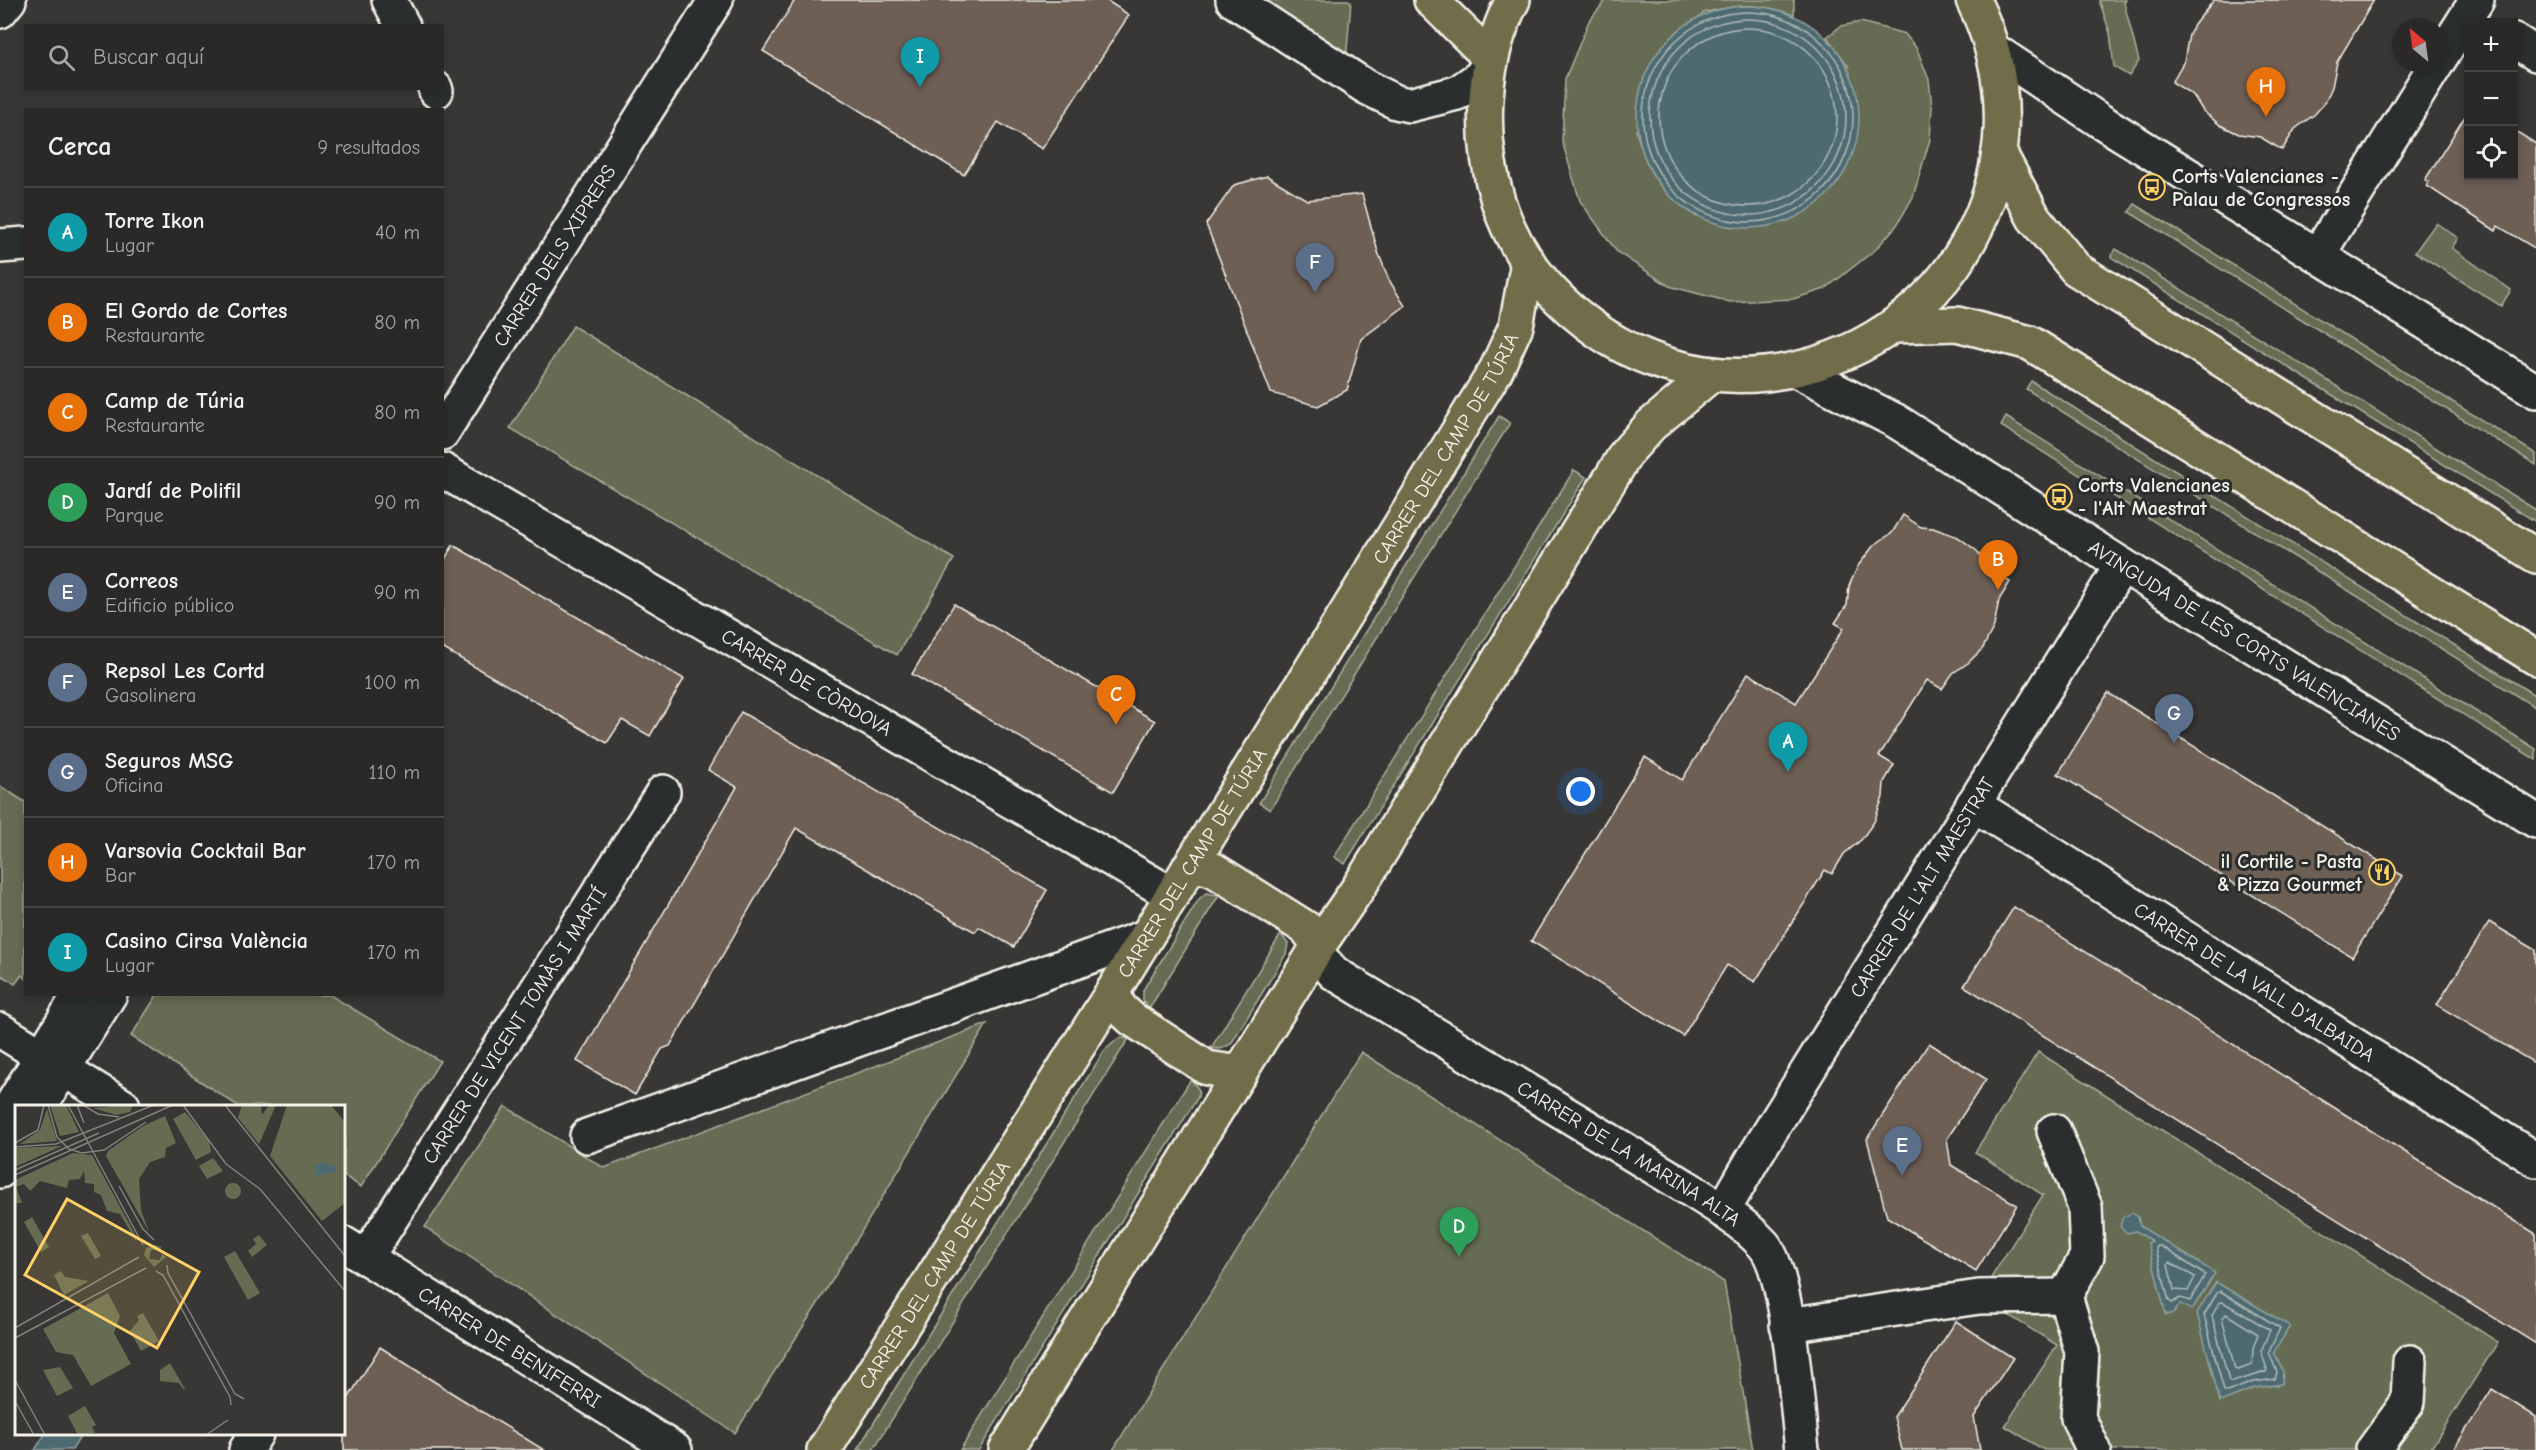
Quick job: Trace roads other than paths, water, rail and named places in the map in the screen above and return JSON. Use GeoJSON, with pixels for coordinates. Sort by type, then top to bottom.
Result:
{"type":"FeatureCollection","features":[{"type":"Feature","properties":{"kind":"main road"},"geometry":{"type":"LineString","coordinates":[[1431,0],[1490,60]]}},
{"type":"Feature","properties":{"kind":"main road"},"geometry":{"type":"LineString","coordinates":[[1513,0],[1504,17],[1490,60],[1486,126],[1488,158],[1505,223],[1528,262],[1568,309],[1605,338],[1648,359],[1693,371],[1745,376],[1796,370],[1832,360],[1874,340],[1912,312],[1941,283],[1965,249],[1983,212],[1999,152],[2001,96],[1992,49],[1973,0]]}},
{"type":"Feature","properties":{"kind":"main road"},"geometry":{"type":"LineString","coordinates":[[1999,152],[2034,218],[2076,269],[2536,556]]}},
{"type":"Feature","properties":{"kind":"main road","name":"CARRER DEL CAMP DE TÚRIA"},"geometry":{"type":"LineString","coordinates":[[824,1450],[1113,991],[1497,370],[1516,326],[1528,262]]}},
{"type":"Feature","properties":{"kind":"main road"},"geometry":{"type":"LineString","coordinates":[[1895,326],[1957,324],[2030,343],[2536,658]]}},
{"type":"Feature","properties":{"kind":"main road"},"geometry":{"type":"LineString","coordinates":[[1006,1450],[1628,452],[1651,425],[1712,374]]}},
{"type":"Feature","properties":{"kind":"main road"},"geometry":{"type":"LineString","coordinates":[[1188,867],[1202,866],[1214,870],[1306,928],[1317,949]]}},
{"type":"Feature","properties":{"kind":"main road"},"geometry":{"type":"LineString","coordinates":[[1113,991],[1119,1007],[1132,1018],[1199,1062],[1220,1072],[1240,1073]]}},
{"type":"Feature","properties":{"kind":"street"},"geometry":{"type":"LineString","coordinates":[[0,11],[9,0]]}},
{"type":"Feature","properties":{"kind":"street"},"geometry":{"type":"LineString","coordinates":[[389,0],[402,24]]}},
{"type":"Feature","properties":{"kind":"street","name":"CARRER DELS XIPRERS"},"geometry":{"type":"LineString","coordinates":[[666,76],[699,0]]}},
{"type":"Feature","properties":{"kind":"street","name":"CARRER DELS XIPRERS"},"geometry":{"type":"LineString","coordinates":[[444,430],[716,0]]}},
{"type":"Feature","properties":{"kind":"street"},"geometry":{"type":"LineString","coordinates":[[1233,0],[1366,87],[1396,102],[1409,105],[1457,93],[1480,77],[1490,60]]}},
{"type":"Feature","properties":{"kind":"street"},"geometry":{"type":"LineString","coordinates":[[2446,52],[2477,12]]}},
{"type":"Feature","properties":{"kind":"street"},"geometry":{"type":"LineString","coordinates":[[2518,43],[2536,54]]}},
{"type":"Feature","properties":{"kind":"street"},"geometry":{"type":"LineString","coordinates":[[1992,49],[2099,120],[2536,391]]}},
{"type":"Feature","properties":{"kind":"street"},"geometry":{"type":"LineString","coordinates":[[2318,255],[2431,72]]}},
{"type":"Feature","properties":{"kind":"street"},"geometry":{"type":"LineString","coordinates":[[0,246],[24,244]]}},
{"type":"Feature","properties":{"kind":"street","name":"AVINGUDA DE LES CORTS VALENCIANES"},"geometry":{"type":"LineString","coordinates":[[1796,370],[1896,421],[2536,821]]}},
{"type":"Feature","properties":{"kind":"street","name":"CARRER DE CÒRDOVA"},"geometry":{"type":"LineString","coordinates":[[444,471],[1171,894]]}},
{"type":"Feature","properties":{"kind":"street","name":"CARRER DE L'ALT MAESTRAT"},"geometry":{"type":"LineString","coordinates":[[1723,1211],[1759,1149],[2122,564]]}},
{"type":"Feature","properties":{"kind":"street","name":"CARRER DE VICENT TOMÀS I MARTÍ"},"geometry":{"type":"LineString","coordinates":[[355,1251],[663,792]]}},
{"type":"Feature","properties":{"kind":"street","name":"CARRER DE LA VALL D'ALBAIDA"},"geometry":{"type":"LineString","coordinates":[[1973,804],[2536,1160]]}},
{"type":"Feature","properties":{"kind":"street"},"geometry":{"type":"LineString","coordinates":[[587,1136],[1145,937]]}},
{"type":"Feature","properties":{"kind":"street","name":"CARRER DE LA MARINA ALTA"},"geometry":{"type":"LineString","coordinates":[[1317,949],[1334,973],[1723,1211],[1763,1244],[1771,1257],[1778,1277],[1787,1324],[1802,1450]]}},
{"type":"Feature","properties":{"kind":"street"},"geometry":{"type":"LineString","coordinates":[[41,1105],[53,1062],[79,996]]}},
{"type":"Feature","properties":{"kind":"street"},"geometry":{"type":"LineString","coordinates":[[16,1105],[108,996]]}},
{"type":"Feature","properties":{"kind":"street"},"geometry":{"type":"LineString","coordinates":[[0,1030],[120,1105]]}},
{"type":"Feature","properties":{"kind":"street"},"geometry":{"type":"LineString","coordinates":[[0,1124],[15,1106]]}},
{"type":"Feature","properties":{"kind":"street"},"geometry":{"type":"LineString","coordinates":[[2054,1131],[2085,1207],[2087,1256],[2065,1296],[2082,1352],[2078,1418],[2094,1450]]}},
{"type":"Feature","properties":{"kind":"street"},"geometry":{"type":"LineString","coordinates":[[0,1171],[15,1146]]}},
{"type":"Feature","properties":{"kind":"street","name":"CARRER DE BENIFERRI"},"geometry":{"type":"LineString","coordinates":[[355,1251],[675,1450]]}},
{"type":"Feature","properties":{"kind":"street"},"geometry":{"type":"LineString","coordinates":[[1787,1324],[1979,1297],[2065,1296]]}},
{"type":"Feature","properties":{"kind":"street"},"geometry":{"type":"LineString","coordinates":[[2373,1450],[2408,1402],[2410,1362]]}},
{"type":"Feature","properties":{"kind":"street"},"geometry":{"type":"LineString","coordinates":[[246,1450],[255,1435]]}},
{"type":"Feature","properties":{"kind":"water"},"geometry":{"type":"Polygon","coordinates":[[[1737,6],[1759,6],[1791,14],[1810,24],[1827,38],[1841,55],[1851,74],[1857,95],[1859,117],[1857,139],[1851,160],[1841,179],[1827,196],[1810,210],[1780,224],[1759,228],[1737,228],[1716,224],[1695,215],[1677,203],[1662,188],[1650,170],[1641,149],[1637,128],[1637,106],[1641,85],[1650,64],[1662,46],[1677,31],[1695,19],[1716,10],[1737,6]]]}},
{"type":"Feature","properties":{"kind":"water"},"geometry":{"type":"Polygon","coordinates":[[[2132,1213],[2138,1217],[2140,1226],[2215,1273],[2192,1310],[2180,1304],[2174,1313],[2166,1315],[2148,1243],[2152,1241],[2136,1231],[2127,1233],[2120,1226],[2123,1217],[2132,1213]]]}},
{"type":"Feature","properties":{"kind":"water"},"geometry":{"type":"Polygon","coordinates":[[[2216,1282],[2290,1326],[2274,1352],[2283,1372],[2282,1384],[2255,1388],[2220,1402],[2197,1313],[2216,1282]]]}},
{"type":"Feature","properties":{"kind":"water"},"geometry":{"type":"Polygon","coordinates":[[[44,1435],[81,1435],[72,1450],[35,1450],[44,1435]]]}},
{"type":"Feature","properties":{"kind":"place","name":"Casino Cirsa València"},"geometry":{"type":"Point","coordinates":[920,87]}},
{"type":"Feature","properties":{"kind":"place","name":"Varsovia Cocktail Bar"},"geometry":{"type":"Point","coordinates":[2266,117]}},
{"type":"Feature","properties":{"kind":"place","name":"Corts Valencianes - Palau de Congressos"},"geometry":{"type":"Point","coordinates":[2152,187]}},
{"type":"Feature","properties":{"kind":"place","name":"Repsol Les Cortd"},"geometry":{"type":"Point","coordinates":[1315,293]}},
{"type":"Feature","properties":{"kind":"place","name":"Corts Valencianes - l'Alt Maestrat"},"geometry":{"type":"Point","coordinates":[2059,497]}},
{"type":"Feature","properties":{"kind":"place","name":"El Gordo de Cortes"},"geometry":{"type":"Point","coordinates":[1998,590]}},
{"type":"Feature","properties":{"kind":"place","name":"Camp de Túria"},"geometry":{"type":"Point","coordinates":[1116,725]}},
{"type":"Feature","properties":{"kind":"place","name":"Seguros MSG"},"geometry":{"type":"Point","coordinates":[2174,744]}},
{"type":"Feature","properties":{"kind":"place","name":"Torre Ikon"},"geometry":{"type":"Point","coordinates":[1788,772]}},
{"type":"Feature","properties":{"kind":"place","name":"il Cortile - Pasta & Pizza Gourmet"},"geometry":{"type":"Point","coordinates":[2382,872]}},
{"type":"Feature","properties":{"kind":"place","name":"Correos"},"geometry":{"type":"Point","coordinates":[1902,1176]}},
{"type":"Feature","properties":{"kind":"place","name":"Jardí de Polifil"},"geometry":{"type":"Point","coordinates":[1459,1257]}}]}
